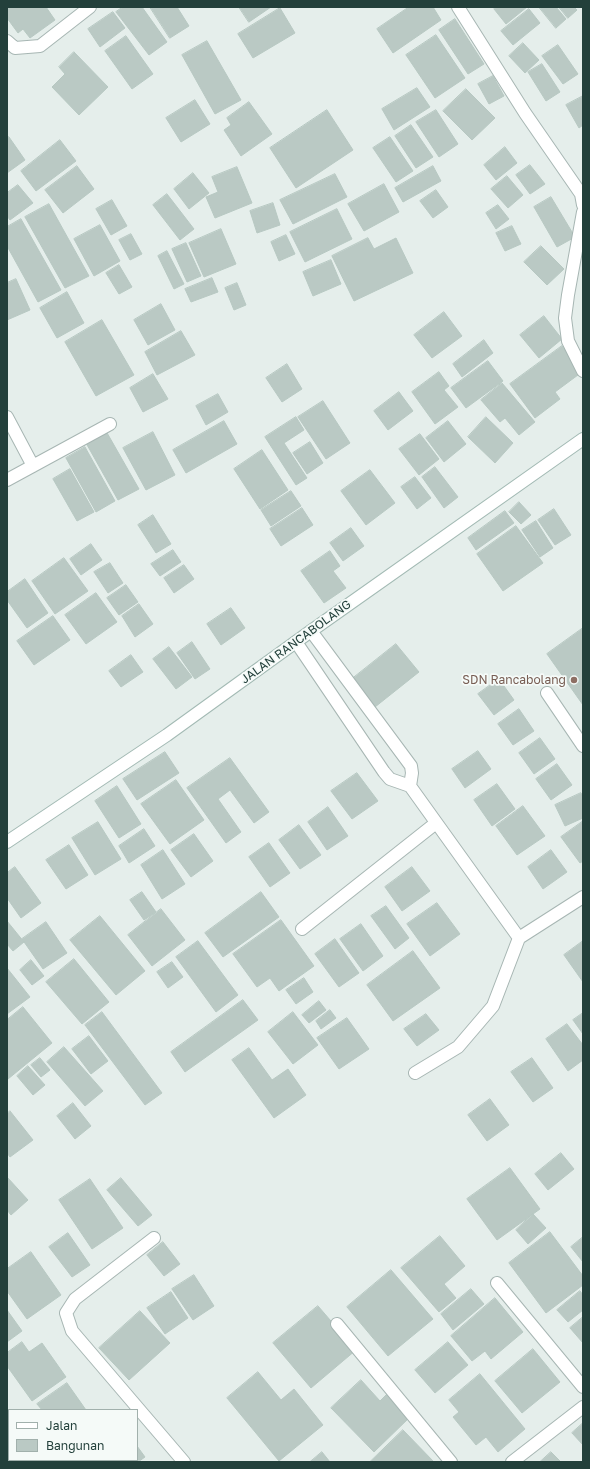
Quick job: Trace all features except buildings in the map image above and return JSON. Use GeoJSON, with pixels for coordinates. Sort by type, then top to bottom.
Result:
{"type":"FeatureCollection","features":[{"type":"Feature","properties":{"kind":"street"},"geometry":{"type":"LineString","coordinates":[[7,40],[16,48],[40,46],[90,7]]}},
{"type":"Feature","properties":{"kind":"street"},"geometry":{"type":"LineString","coordinates":[[458,7],[525,113],[581,194],[583,205]]}},
{"type":"Feature","properties":{"kind":"street"},"geometry":{"type":"LineString","coordinates":[[583,212],[565,318],[568,341],[583,371]]}},
{"type":"Feature","properties":{"kind":"street"},"geometry":{"type":"LineString","coordinates":[[7,418],[34,466]]}},
{"type":"Feature","properties":{"kind":"street"},"geometry":{"type":"LineString","coordinates":[[7,480],[110,424]]}},
{"type":"Feature","properties":{"kind":"street","name":"JALAN RANCABOLANG"},"geometry":{"type":"LineString","coordinates":[[7,842],[167,735],[311,631],[583,439]]}},
{"type":"Feature","properties":{"kind":"street"},"geometry":{"type":"LineString","coordinates":[[311,631],[411,766],[412,773],[410,786]]}},
{"type":"Feature","properties":{"kind":"street"},"geometry":{"type":"LineString","coordinates":[[296,642],[384,772],[390,779],[410,786],[519,938]]}},
{"type":"Feature","properties":{"kind":"street"},"geometry":{"type":"LineString","coordinates":[[547,693],[583,746]]}},
{"type":"Feature","properties":{"kind":"street"},"geometry":{"type":"LineString","coordinates":[[302,928],[436,823]]}},
{"type":"Feature","properties":{"kind":"street"},"geometry":{"type":"LineString","coordinates":[[415,1073],[458,1047],[493,1006],[519,938],[583,897]]}},
{"type":"Feature","properties":{"kind":"street"},"geometry":{"type":"LineString","coordinates":[[154,1238],[75,1299],[66,1313],[72,1331],[184,1462]]}},
{"type":"Feature","properties":{"kind":"street"},"geometry":{"type":"LineString","coordinates":[[497,1283],[583,1387]]}},
{"type":"Feature","properties":{"kind":"street"},"geometry":{"type":"LineString","coordinates":[[337,1324],[451,1462]]}},
{"type":"Feature","properties":{"kind":"street"},"geometry":{"type":"LineString","coordinates":[[512,1462],[583,1406]]}},
{"type":"Feature","properties":{"kind":"place","name":"SDN Rancabolang"},"geometry":{"type":"Point","coordinates":[574,680]}}]}
